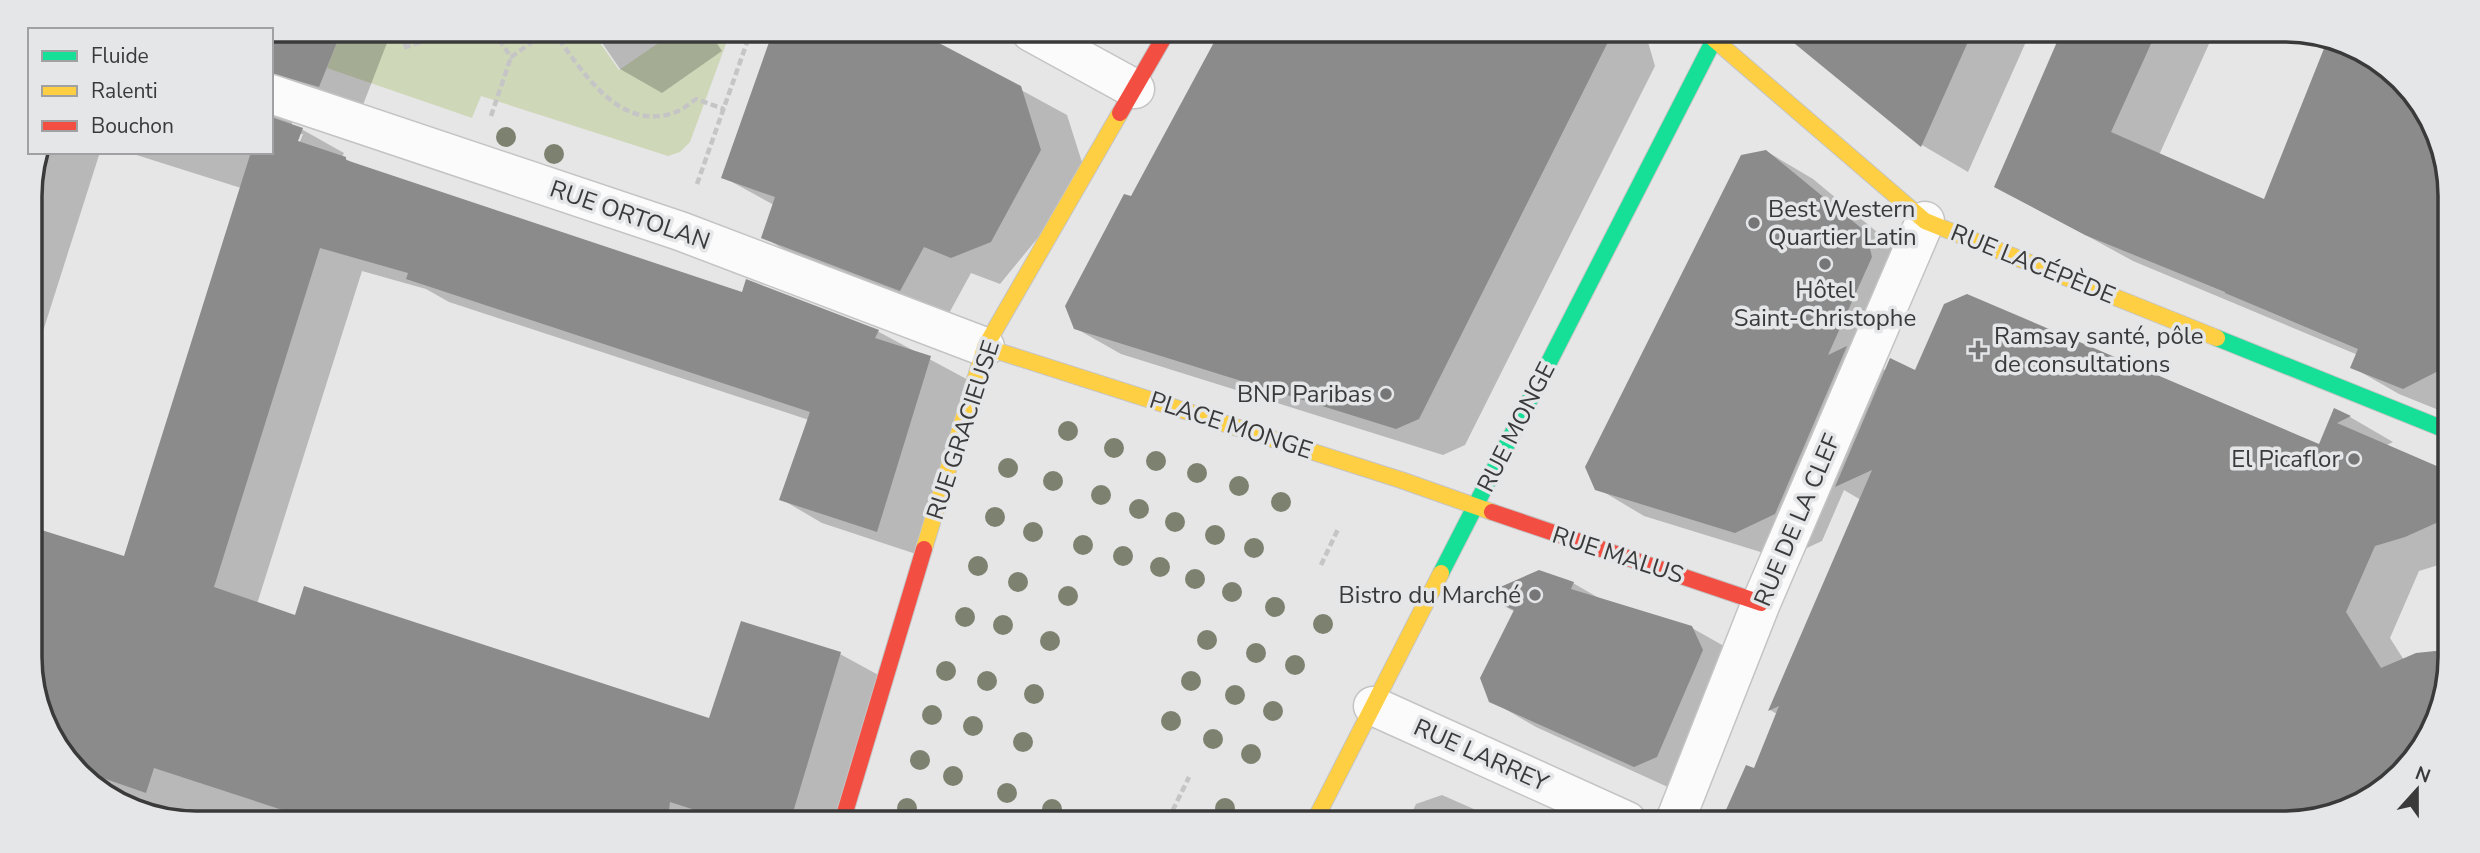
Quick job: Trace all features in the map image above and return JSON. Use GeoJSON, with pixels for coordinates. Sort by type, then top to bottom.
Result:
{"type":"FeatureCollection","features":[{"type":"Feature","properties":{"kind":"street"},"geometry":{"type":"LineString","coordinates":[[1049,42],[1135,89]]}},
{"type":"Feature","properties":{"kind":"street","name":"RUE GRACIEUSE"},"geometry":{"type":"LineString","coordinates":[[845,811],[985,347],[1161,42]]}},
{"type":"Feature","properties":{"kind":"street","name":"RUE MONGE"},"geometry":{"type":"LineString","coordinates":[[1320,811],[1710,42]]}},
{"type":"Feature","properties":{"kind":"street","name":"RUE LACÉPÈDE"},"geometry":{"type":"LineString","coordinates":[[1720,42],[1925,221],[2438,427]]}},
{"type":"Feature","properties":{"kind":"street","name":"RUE ORTOLAN"},"geometry":{"type":"LineString","coordinates":[[273,95],[680,231],[985,347]]}},
{"type":"Feature","properties":{"kind":"street","name":"RUE DE LA CLEF"},"geometry":{"type":"LineString","coordinates":[[1679,811],[1761,603],[1925,221]]}},
{"type":"Feature","properties":{"kind":"street","name":"PLACE MONGE"},"geometry":{"type":"LineString","coordinates":[[985,347],[1388,475],[1475,506]]}},
{"type":"Feature","properties":{"kind":"street","name":"RUE MALUS"},"geometry":{"type":"LineString","coordinates":[[1475,506],[1761,603]]}},
{"type":"Feature","properties":{"kind":"street","name":"RUE LARREY"},"geometry":{"type":"LineString","coordinates":[[1373,706],[1605,811]]}},
{"type":"Feature","properties":{"kind":"path"},"geometry":{"type":"LineString","coordinates":[[405,42],[402,48],[421,42]]}},
{"type":"Feature","properties":{"kind":"path"},"geometry":{"type":"LineString","coordinates":[[500,42],[510,57]]}},
{"type":"Feature","properties":{"kind":"path"},"geometry":{"type":"LineString","coordinates":[[475,163],[510,57],[534,42]]}},
{"type":"Feature","properties":{"kind":"path"},"geometry":{"type":"LineString","coordinates":[[560,42],[604,96],[628,110],[650,117],[678,111],[696,99],[724,109]]}},
{"type":"Feature","properties":{"kind":"path"},"geometry":{"type":"LineString","coordinates":[[680,231],[747,42]]}},
{"type":"Feature","properties":{"kind":"path"},"geometry":{"type":"LineString","coordinates":[[1321,565],[1339,527]]}},
{"type":"Feature","properties":{"kind":"path"},"geometry":{"type":"LineString","coordinates":[[1172,811],[1189,777]]}},
{"type":"Feature","properties":{"kind":"green space"},"geometry":{"type":"Polygon","coordinates":[[[337,42],[600,42],[619,70],[660,42],[727,42],[690,142],[680,152],[668,156],[481,96],[472,118],[327,68],[337,42]]]}},
{"type":"Feature","properties":{"kind":"building"},"geometry":{"type":"Polygon","coordinates":[[[273,42],[337,42],[319,87],[273,74],[273,42]]]}},
{"type":"Feature","properties":{"kind":"building"},"geometry":{"type":"Polygon","coordinates":[[[769,42],[937,42],[1021,86],[1041,150],[991,242],[951,258],[924,247],[900,291],[761,238],[775,197],[721,178],[769,42]]]}},
{"type":"Feature","properties":{"kind":"building"},"geometry":{"type":"Polygon","coordinates":[[[1214,42],[1608,42],[1419,419],[1396,429],[1074,329],[1065,306],[1124,194],[1131,196],[1214,42]]]}},
{"type":"Feature","properties":{"kind":"building"},"geometry":{"type":"Polygon","coordinates":[[[1793,42],[1968,42],[1921,147],[1793,42]]]}},
{"type":"Feature","properties":{"kind":"building"},"geometry":{"type":"Polygon","coordinates":[[[2057,42],[2152,42],[2111,132],[2264,199],[2325,47],[2343,54],[2370,68],[2400,94],[2412,110],[2430,146],[2437,176],[2438,196],[2438,371],[2403,389],[2350,368],[2358,349],[2085,235],[1994,187],[2057,42]]]}},
{"type":"Feature","properties":{"kind":"building"},"geometry":{"type":"Polygon","coordinates":[[[273,118],[303,128],[298,141],[346,157],[346,160],[742,292],[746,279],[879,330],[875,338],[931,356],[877,532],[779,500],[810,412],[406,279],[408,273],[320,248],[214,587],[295,615],[304,586],[709,718],[741,621],[841,652],[793,811],[698,811],[670,802],[669,811],[286,811],[154,768],[146,793],[100,777],[80,759],[68,743],[50,707],[45,687],[42,667],[42,530],[124,556],[250,154],[273,154],[273,118]]]}},
{"type":"Feature","properties":{"kind":"building"},"geometry":{"type":"Polygon","coordinates":[[[1766,150],[1866,232],[1872,257],[1828,355],[1847,346],[1775,514],[1735,533],[1595,490],[1585,467],[1741,155],[1766,150]]]}},
{"type":"Feature","properties":{"kind":"building"},"geometry":{"type":"Polygon","coordinates":[[[1967,294],[2319,444],[2334,408],[2351,416],[2337,423],[2438,467],[2438,522],[2405,537],[2375,546],[2346,612],[2381,668],[2416,653],[2438,651],[2437,677],[2430,707],[2403,755],[2382,755],[2382,776],[2352,795],[2324,806],[2294,811],[1725,811],[1746,765],[1754,768],[1779,706],[1768,711],[1872,470],[1835,487],[1890,358],[1915,370],[1944,304],[1967,294]]]}},
{"type":"Feature","properties":{"kind":"building"},"geometry":{"type":"Polygon","coordinates":[[[1539,570],[1574,582],[1571,589],[1692,626],[1703,650],[1657,757],[1634,767],[1489,702],[1480,678],[1514,610],[1482,595],[1539,570]]]}},
{"type":"Feature","properties":{"kind":"traffic: fast"},"geometry":{"type":"LineString","coordinates":[[1441,573],[1713,42]]}},
{"type":"Feature","properties":{"kind":"traffic: fast"},"geometry":{"type":"LineString","coordinates":[[2217,338],[2438,427]]}},
{"type":"Feature","properties":{"kind":"traffic: slow"},"geometry":{"type":"LineString","coordinates":[[1717,42],[1925,221],[2217,338]]}},
{"type":"Feature","properties":{"kind":"traffic: slow"},"geometry":{"type":"LineString","coordinates":[[924,549],[985,347],[1120,113]]}},
{"type":"Feature","properties":{"kind":"traffic: slow"},"geometry":{"type":"LineString","coordinates":[[985,347],[1401,480],[1492,512]]}},
{"type":"Feature","properties":{"kind":"traffic: slow"},"geometry":{"type":"LineString","coordinates":[[1320,811],[1441,573]]}},
{"type":"Feature","properties":{"kind":"traffic: jam"},"geometry":{"type":"LineString","coordinates":[[1120,113],[1161,42]]}},
{"type":"Feature","properties":{"kind":"traffic: jam"},"geometry":{"type":"LineString","coordinates":[[1492,512],[1761,603]]}},
{"type":"Feature","properties":{"kind":"traffic: jam"},"geometry":{"type":"LineString","coordinates":[[845,811],[924,549]]}},
{"type":"Feature","properties":{"kind":"place","name":"Best Western Quartier Latin"},"geometry":{"type":"Point","coordinates":[1754,223]}},
{"type":"Feature","properties":{"kind":"place","name":"Hôtel Saint-Christophe"},"geometry":{"type":"Point","coordinates":[1825,264]}},
{"type":"Feature","properties":{"kind":"place","name":"Ramsay santé, pôle de consultations"},"geometry":{"type":"Point","coordinates":[1978,350]}},
{"type":"Feature","properties":{"kind":"place","name":"BNP Paribas"},"geometry":{"type":"Point","coordinates":[1386,394]}},
{"type":"Feature","properties":{"kind":"place","name":"El Picaflor"},"geometry":{"type":"Point","coordinates":[2354,459]}},
{"type":"Feature","properties":{"kind":"place","name":"Bistro du Marché"},"geometry":{"type":"Point","coordinates":[1535,595]}}]}
